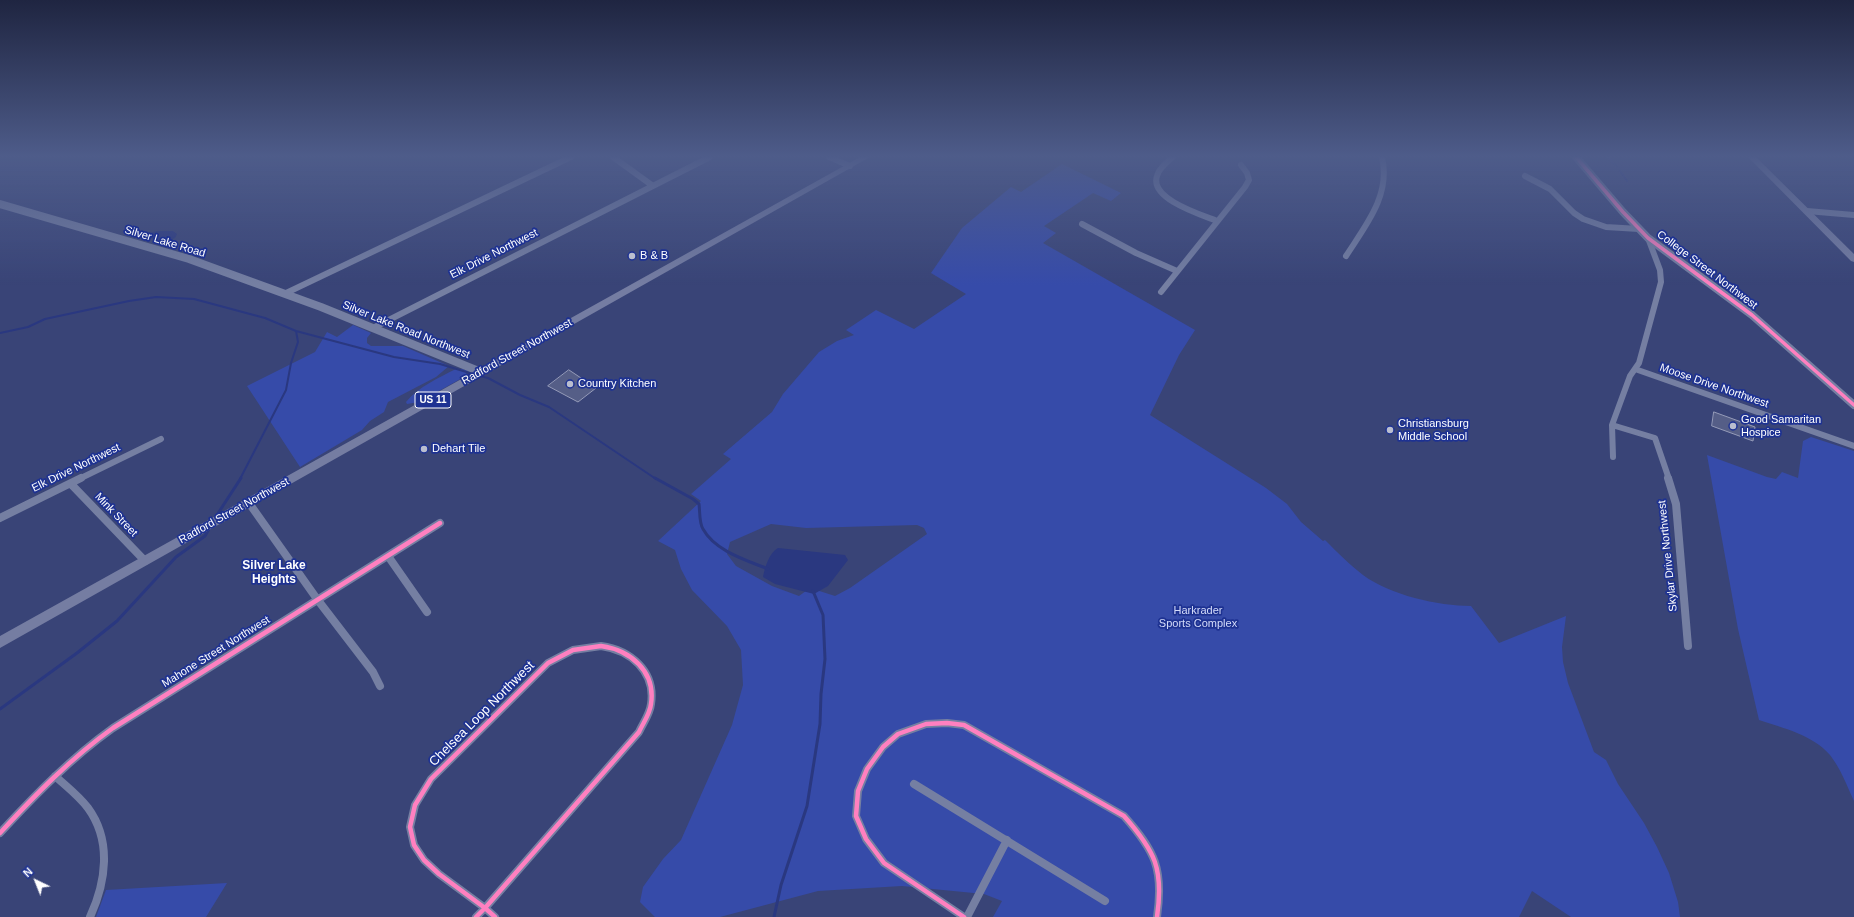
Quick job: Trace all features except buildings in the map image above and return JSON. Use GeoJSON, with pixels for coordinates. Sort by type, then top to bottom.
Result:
{"type":"FeatureCollection","features":[{"type":"Feature","properties":{"kind":"main road","name":"Radford Street Northwest"},"geometry":{"type":"LineString","coordinates":[[0,642],[789,200]]}},
{"type":"Feature","properties":{"kind":"main road"},"geometry":{"type":"LineString","coordinates":[[1795,200],[1854,259]]}},
{"type":"Feature","properties":{"kind":"street"},"geometry":{"type":"LineString","coordinates":[[284,294],[481,200]]}},
{"type":"Feature","properties":{"kind":"street","name":"Elk Drive Northwest"},"geometry":{"type":"LineString","coordinates":[[373,328],[626,200]]}},
{"type":"Feature","properties":{"kind":"street"},"geometry":{"type":"LineString","coordinates":[[1172,200],[1217,221]]}},
{"type":"Feature","properties":{"kind":"street"},"geometry":{"type":"LineString","coordinates":[[1161,292],[1234,200]]}},
{"type":"Feature","properties":{"kind":"street"},"geometry":{"type":"LineString","coordinates":[[1346,256],[1380,200]]}},
{"type":"Feature","properties":{"kind":"street"},"geometry":{"type":"LineString","coordinates":[[1562,200],[1577,216],[1604,227],[1639,229]]}},
{"type":"Feature","properties":{"kind":"street","name":"College Street Northwest"},"geometry":{"type":"LineString","coordinates":[[1613,200],[1648,238],[1752,315],[1854,405]]}},
{"type":"Feature","properties":{"kind":"street","name":"Silver Lake Road"},"geometry":{"type":"LineString","coordinates":[[0,204],[189,260],[321,307]]}},
{"type":"Feature","properties":{"kind":"street"},"geometry":{"type":"LineString","coordinates":[[1806,211],[1854,215]]}},
{"type":"Feature","properties":{"kind":"street"},"geometry":{"type":"LineString","coordinates":[[1082,224],[1136,253],[1177,271]]}},
{"type":"Feature","properties":{"kind":"street"},"geometry":{"type":"LineString","coordinates":[[1613,457],[1612,425],[1630,376],[1639,364],[1661,282],[1660,270],[1648,238]]}},
{"type":"Feature","properties":{"kind":"street","name":"Silver Lake Road Northwest"},"geometry":{"type":"LineString","coordinates":[[321,307],[481,372]]}},
{"type":"Feature","properties":{"kind":"street","name":"Moose Drive Northwest"},"geometry":{"type":"LineString","coordinates":[[1635,369],[1854,446]]}},
{"type":"Feature","properties":{"kind":"street","name":"Skylar Drive Northwest"},"geometry":{"type":"LineString","coordinates":[[1612,425],[1655,438],[1659,447],[1676,504],[1688,646]]}},
{"type":"Feature","properties":{"kind":"street","name":"Elk Drive Northwest"},"geometry":{"type":"LineString","coordinates":[[0,518],[161,439]]}},
{"type":"Feature","properties":{"kind":"street","name":"Mink Street"},"geometry":{"type":"LineString","coordinates":[[71,484],[145,561]]}},
{"type":"Feature","properties":{"kind":"street"},"geometry":{"type":"LineString","coordinates":[[249,502],[317,599],[372,672],[380,686]]}},
{"type":"Feature","properties":{"kind":"street","name":"Mahone Street Northwest"},"geometry":{"type":"LineString","coordinates":[[0,833],[38,791],[80,754],[118,725],[440,523]]}},
{"type":"Feature","properties":{"kind":"street"},"geometry":{"type":"LineString","coordinates":[[388,556],[427,612]]}},
{"type":"Feature","properties":{"kind":"street","name":"Chelsea Loop Northwest"},"geometry":{"type":"LineString","coordinates":[[485,908],[639,732],[651,704],[651,690],[642,668],[636,660],[626,653],[608,647],[590,646],[562,653],[548,663],[431,779],[421,793],[413,810],[410,828],[414,844],[419,855],[436,874],[485,908],[495,917]]}},
{"type":"Feature","properties":{"kind":"street"},"geometry":{"type":"LineString","coordinates":[[964,917],[884,863],[866,839],[856,816],[858,791],[868,769],[883,747],[898,734],[926,724],[947,723],[964,725],[1124,816],[1144,838],[1157,865],[1161,896],[1156,917]]}},
{"type":"Feature","properties":{"kind":"street"},"geometry":{"type":"LineString","coordinates":[[55,776],[77,796],[93,816],[102,834],[104,856],[103,882],[96,905],[90,917]]}},
{"type":"Feature","properties":{"kind":"street"},"geometry":{"type":"LineString","coordinates":[[914,784],[1105,901]]}},
{"type":"Feature","properties":{"kind":"street"},"geometry":{"type":"LineString","coordinates":[[967,917],[1007,840]]}},
{"type":"Feature","properties":{"kind":"street"},"geometry":{"type":"LineString","coordinates":[[476,917],[485,908]]}},
{"type":"Feature","properties":{"kind":"green space","name":"Harkrader Sports Complex"},"geometry":{"type":"Polygon","coordinates":[[[996,200],[1083,200],[1044,226],[1056,233],[1043,243],[1195,330],[1179,355],[1150,415],[1266,488],[1287,504],[1301,522],[1323,541],[1325,540],[1348,563],[1363,575],[1374,582],[1400,594],[1444,604],[1471,606],[1499,643],[1566,616],[1562,647],[1563,662],[1568,683],[1594,752],[1606,760],[1618,784],[1644,823],[1657,847],[1669,873],[1678,902],[1680,917],[1571,917],[1532,891],[1519,917],[993,917],[1002,901],[984,894],[902,886],[818,891],[720,917],[655,917],[640,902],[643,887],[663,859],[681,840],[732,725],[743,685],[741,650],[727,626],[692,590],[681,569],[675,550],[658,541],[701,501],[691,494],[731,459],[723,454],[772,412],[783,394],[819,352],[837,341],[854,335],[846,330],[876,310],[914,329],[966,294],[931,273],[962,228],[996,200]],[[771,524],[730,542],[727,554],[736,566],[772,586],[799,596],[810,588],[835,596],[850,588],[927,534],[924,528],[917,525],[806,528],[771,524]]]}},
{"type":"Feature","properties":{"kind":"green space"},"geometry":{"type":"Polygon","coordinates":[[[353,325],[371,333],[367,338],[367,343],[371,346],[403,346],[449,366],[436,377],[388,402],[384,412],[370,421],[362,430],[300,467],[247,386],[315,352],[327,332],[337,337],[353,325]]]}},
{"type":"Feature","properties":{"kind":"green space"},"geometry":{"type":"Polygon","coordinates":[[[456,369],[468,371],[464,377],[419,402],[407,404],[406,402],[423,387],[456,369]]]}},
{"type":"Feature","properties":{"kind":"green space"},"geometry":{"type":"Polygon","coordinates":[[[1811,437],[1854,451],[1854,801],[1837,766],[1830,755],[1823,748],[1806,737],[1788,729],[1759,720],[1738,629],[1707,455],[1767,477],[1776,479],[1782,472],[1798,478],[1803,441],[1811,437]]]}},
{"type":"Feature","properties":{"kind":"green space"},"geometry":{"type":"Polygon","coordinates":[[[227,883],[206,917],[96,917],[106,890],[227,883]]]}},
{"type":"Feature","properties":{"kind":"shaded area"},"geometry":{"type":"Polygon","coordinates":[[[157,231],[173,231],[177,234],[175,238],[165,241],[147,236],[149,233],[157,231]]]}},
{"type":"Feature","properties":{"kind":"shaded area"},"geometry":{"type":"Polygon","coordinates":[[[778,548],[845,555],[848,560],[828,586],[814,594],[775,584],[763,577],[766,565],[772,553],[778,548]]]}},
{"type":"Feature","properties":{"kind":"waterway"},"geometry":{"type":"LineString","coordinates":[[0,333],[28,327],[45,319],[129,301],[156,297],[194,299],[265,318],[296,331]]}},
{"type":"Feature","properties":{"kind":"waterway"},"geometry":{"type":"LineString","coordinates":[[240,479],[286,390],[291,363],[298,342],[296,331]]}},
{"type":"Feature","properties":{"kind":"waterway"},"geometry":{"type":"LineString","coordinates":[[296,331],[394,357],[440,364],[473,374]]}},
{"type":"Feature","properties":{"kind":"waterway"},"geometry":{"type":"LineString","coordinates":[[480,376],[488,378],[520,395],[549,407],[656,479]]}},
{"type":"Feature","properties":{"kind":"waterway"},"geometry":{"type":"LineString","coordinates":[[215,518],[241,478]]}},
{"type":"Feature","properties":{"kind":"waterway"},"geometry":{"type":"LineString","coordinates":[[655,478],[693,499],[699,504],[702,526],[708,537],[715,543],[732,554],[768,569]]}},
{"type":"Feature","properties":{"kind":"waterway"},"geometry":{"type":"LineString","coordinates":[[0,709],[77,653],[117,621],[176,557],[205,536],[210,527]]}},
{"type":"Feature","properties":{"kind":"waterway"},"geometry":{"type":"LineString","coordinates":[[774,917],[781,885],[807,806],[820,724],[821,694],[825,659],[823,615],[813,591]]}},
{"type":"Feature","properties":{"kind":"cycle path"},"geometry":{"type":"LineString","coordinates":[[1613,200],[1648,238],[1752,315],[1854,405]]}},
{"type":"Feature","properties":{"kind":"cycle path"},"geometry":{"type":"LineString","coordinates":[[0,833],[58,773],[96,740],[113,728],[150,703],[440,523]]}},
{"type":"Feature","properties":{"kind":"cycle path"},"geometry":{"type":"LineString","coordinates":[[476,917],[485,908],[639,732],[651,704],[649,681],[637,661],[626,652],[614,647],[587,647],[573,650],[548,663],[431,779],[415,805],[410,827],[414,845],[424,860],[439,874],[477,902],[495,917]]}},
{"type":"Feature","properties":{"kind":"cycle path"},"geometry":{"type":"LineString","coordinates":[[964,917],[884,863],[866,839],[856,816],[858,791],[867,769],[883,747],[898,734],[926,724],[947,723],[964,725],[1124,816],[1144,840],[1156,862],[1160,886],[1157,917]]}},
{"type":"Feature","properties":{"kind":"place","name":"B & B"},"geometry":{"type":"Point","coordinates":[632,256]}},
{"type":"Feature","properties":{"kind":"place","name":"Country Kitchen"},"geometry":{"type":"Point","coordinates":[570,384]}},
{"type":"Feature","properties":{"kind":"place","name":"Good Samaritan Hospice"},"geometry":{"type":"Point","coordinates":[1733,426]}},
{"type":"Feature","properties":{"kind":"place","name":"Christiansburg Middle School"},"geometry":{"type":"Point","coordinates":[1390,430]}},
{"type":"Feature","properties":{"kind":"place","name":"Dehart Tile"},"geometry":{"type":"Point","coordinates":[424,449]}},
{"type":"Feature","properties":{"kind":"district","name":"Silver Lake Heights"},"geometry":{"type":"Point","coordinates":[274,573]}}]}
